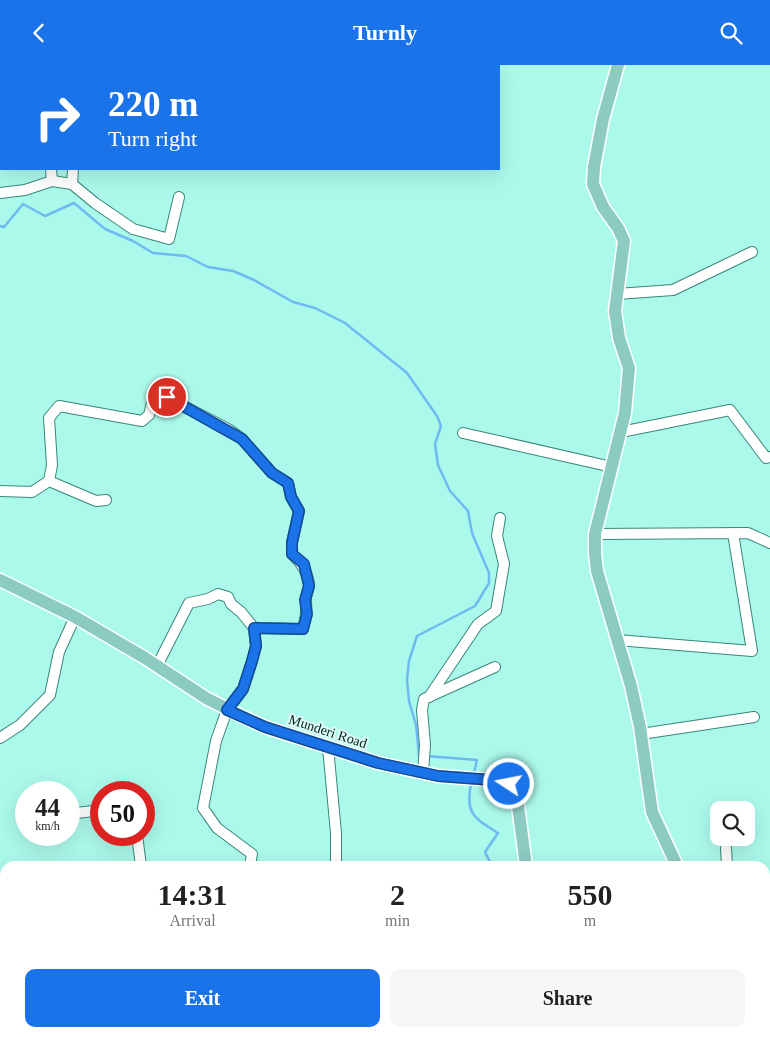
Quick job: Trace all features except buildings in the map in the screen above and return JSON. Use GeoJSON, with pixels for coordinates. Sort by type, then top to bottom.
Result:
{"type":"FeatureCollection","features":[{"type":"Feature","properties":{"kind":"main road"},"geometry":{"type":"LineString","coordinates":[[618,65],[603,119],[594,167],[594,184],[603,207],[618,228],[624,241],[615,311],[619,338],[629,368],[625,413],[595,534],[595,553],[597,571],[631,686],[652,811],[675,861]]}},
{"type":"Feature","properties":{"kind":"main road","name":"Munderi Road"},"geometry":{"type":"LineString","coordinates":[[0,580],[75,617],[227,710],[265,727],[378,763],[423,767],[438,776],[509,784],[516,798],[525,861]]}},
{"type":"Feature","properties":{"kind":"street"},"geometry":{"type":"LineString","coordinates":[[51,170],[52,181]]}},
{"type":"Feature","properties":{"kind":"street"},"geometry":{"type":"LineString","coordinates":[[72,184],[73,170]]}},
{"type":"Feature","properties":{"kind":"street"},"geometry":{"type":"LineString","coordinates":[[0,193],[25,190],[52,181],[72,184],[95,203],[133,229],[169,239],[179,197]]}},
{"type":"Feature","properties":{"kind":"street"},"geometry":{"type":"LineString","coordinates":[[617,294],[673,290],[752,253]]}},
{"type":"Feature","properties":{"kind":"street"},"geometry":{"type":"LineString","coordinates":[[0,491],[32,492],[49,481],[52,465],[49,418],[60,406],[142,421],[149,415],[155,391],[228,429],[242,439],[272,473],[288,483],[291,497],[299,511],[292,543],[292,554],[304,564],[309,586],[305,600],[307,614],[303,629],[254,628]]}},
{"type":"Feature","properties":{"kind":"street"},"geometry":{"type":"LineString","coordinates":[[621,432],[730,410],[766,458],[770,457]]}},
{"type":"Feature","properties":{"kind":"street"},"geometry":{"type":"LineString","coordinates":[[463,433],[612,467]]}},
{"type":"Feature","properties":{"kind":"street"},"geometry":{"type":"LineString","coordinates":[[49,481],[96,501],[106,500]]}},
{"type":"Feature","properties":{"kind":"street"},"geometry":{"type":"LineString","coordinates":[[429,697],[478,624],[496,611],[504,564],[497,536],[500,518]]}},
{"type":"Feature","properties":{"kind":"street"},"geometry":{"type":"LineString","coordinates":[[617,640],[752,651],[733,533]]}},
{"type":"Feature","properties":{"kind":"street"},"geometry":{"type":"LineString","coordinates":[[595,534],[748,533],[770,543]]}},
{"type":"Feature","properties":{"kind":"street"},"geometry":{"type":"LineString","coordinates":[[156,666],[189,603],[208,599],[218,594],[228,597],[230,604],[241,612],[254,628],[256,646],[252,661],[243,689],[227,710],[216,741],[203,808],[217,828],[252,854],[251,861]]}},
{"type":"Feature","properties":{"kind":"street"},"geometry":{"type":"LineString","coordinates":[[0,739],[20,725],[50,695],[60,653],[75,617]]}},
{"type":"Feature","properties":{"kind":"street"},"geometry":{"type":"LineString","coordinates":[[423,767],[422,710],[424,699],[495,667]]}},
{"type":"Feature","properties":{"kind":"street"},"geometry":{"type":"LineString","coordinates":[[640,734],[754,717]]}},
{"type":"Feature","properties":{"kind":"street"},"geometry":{"type":"LineString","coordinates":[[328,747],[336,833],[336,861]]}},
{"type":"Feature","properties":{"kind":"street"},"geometry":{"type":"LineString","coordinates":[[138,846],[140,861]]}},
{"type":"Feature","properties":{"kind":"street"},"geometry":{"type":"LineString","coordinates":[[726,848],[726,861]]}},
{"type":"Feature","properties":{"kind":"waterway"},"geometry":{"type":"LineString","coordinates":[[0,226],[4,227],[23,204],[45,216],[74,203],[105,229],[133,241],[153,253],[186,256],[208,267],[233,271],[254,280],[293,302],[315,308],[345,323],[407,373],[437,416],[441,426],[435,444],[438,465],[450,491],[468,511],[472,533],[489,573],[489,583],[475,606],[417,636],[409,661],[407,680],[409,701],[416,725],[420,756]]}},
{"type":"Feature","properties":{"kind":"waterway"},"geometry":{"type":"LineString","coordinates":[[426,756],[477,760],[474,773]]}},
{"type":"Feature","properties":{"kind":"waterway"},"geometry":{"type":"LineString","coordinates":[[471,784],[469,802],[473,814],[477,819],[498,833],[485,852],[490,861]]}},
{"type":"Feature","properties":{"kind":"route"},"geometry":{"type":"LineString","coordinates":[[167,397],[228,429],[242,439],[272,473],[288,483],[291,497],[299,511],[292,543],[292,554],[304,564],[309,586],[305,600],[307,614],[303,629],[254,628],[256,646],[243,689],[227,710],[265,727],[378,763],[438,776],[492,780],[509,784]]}}]}
